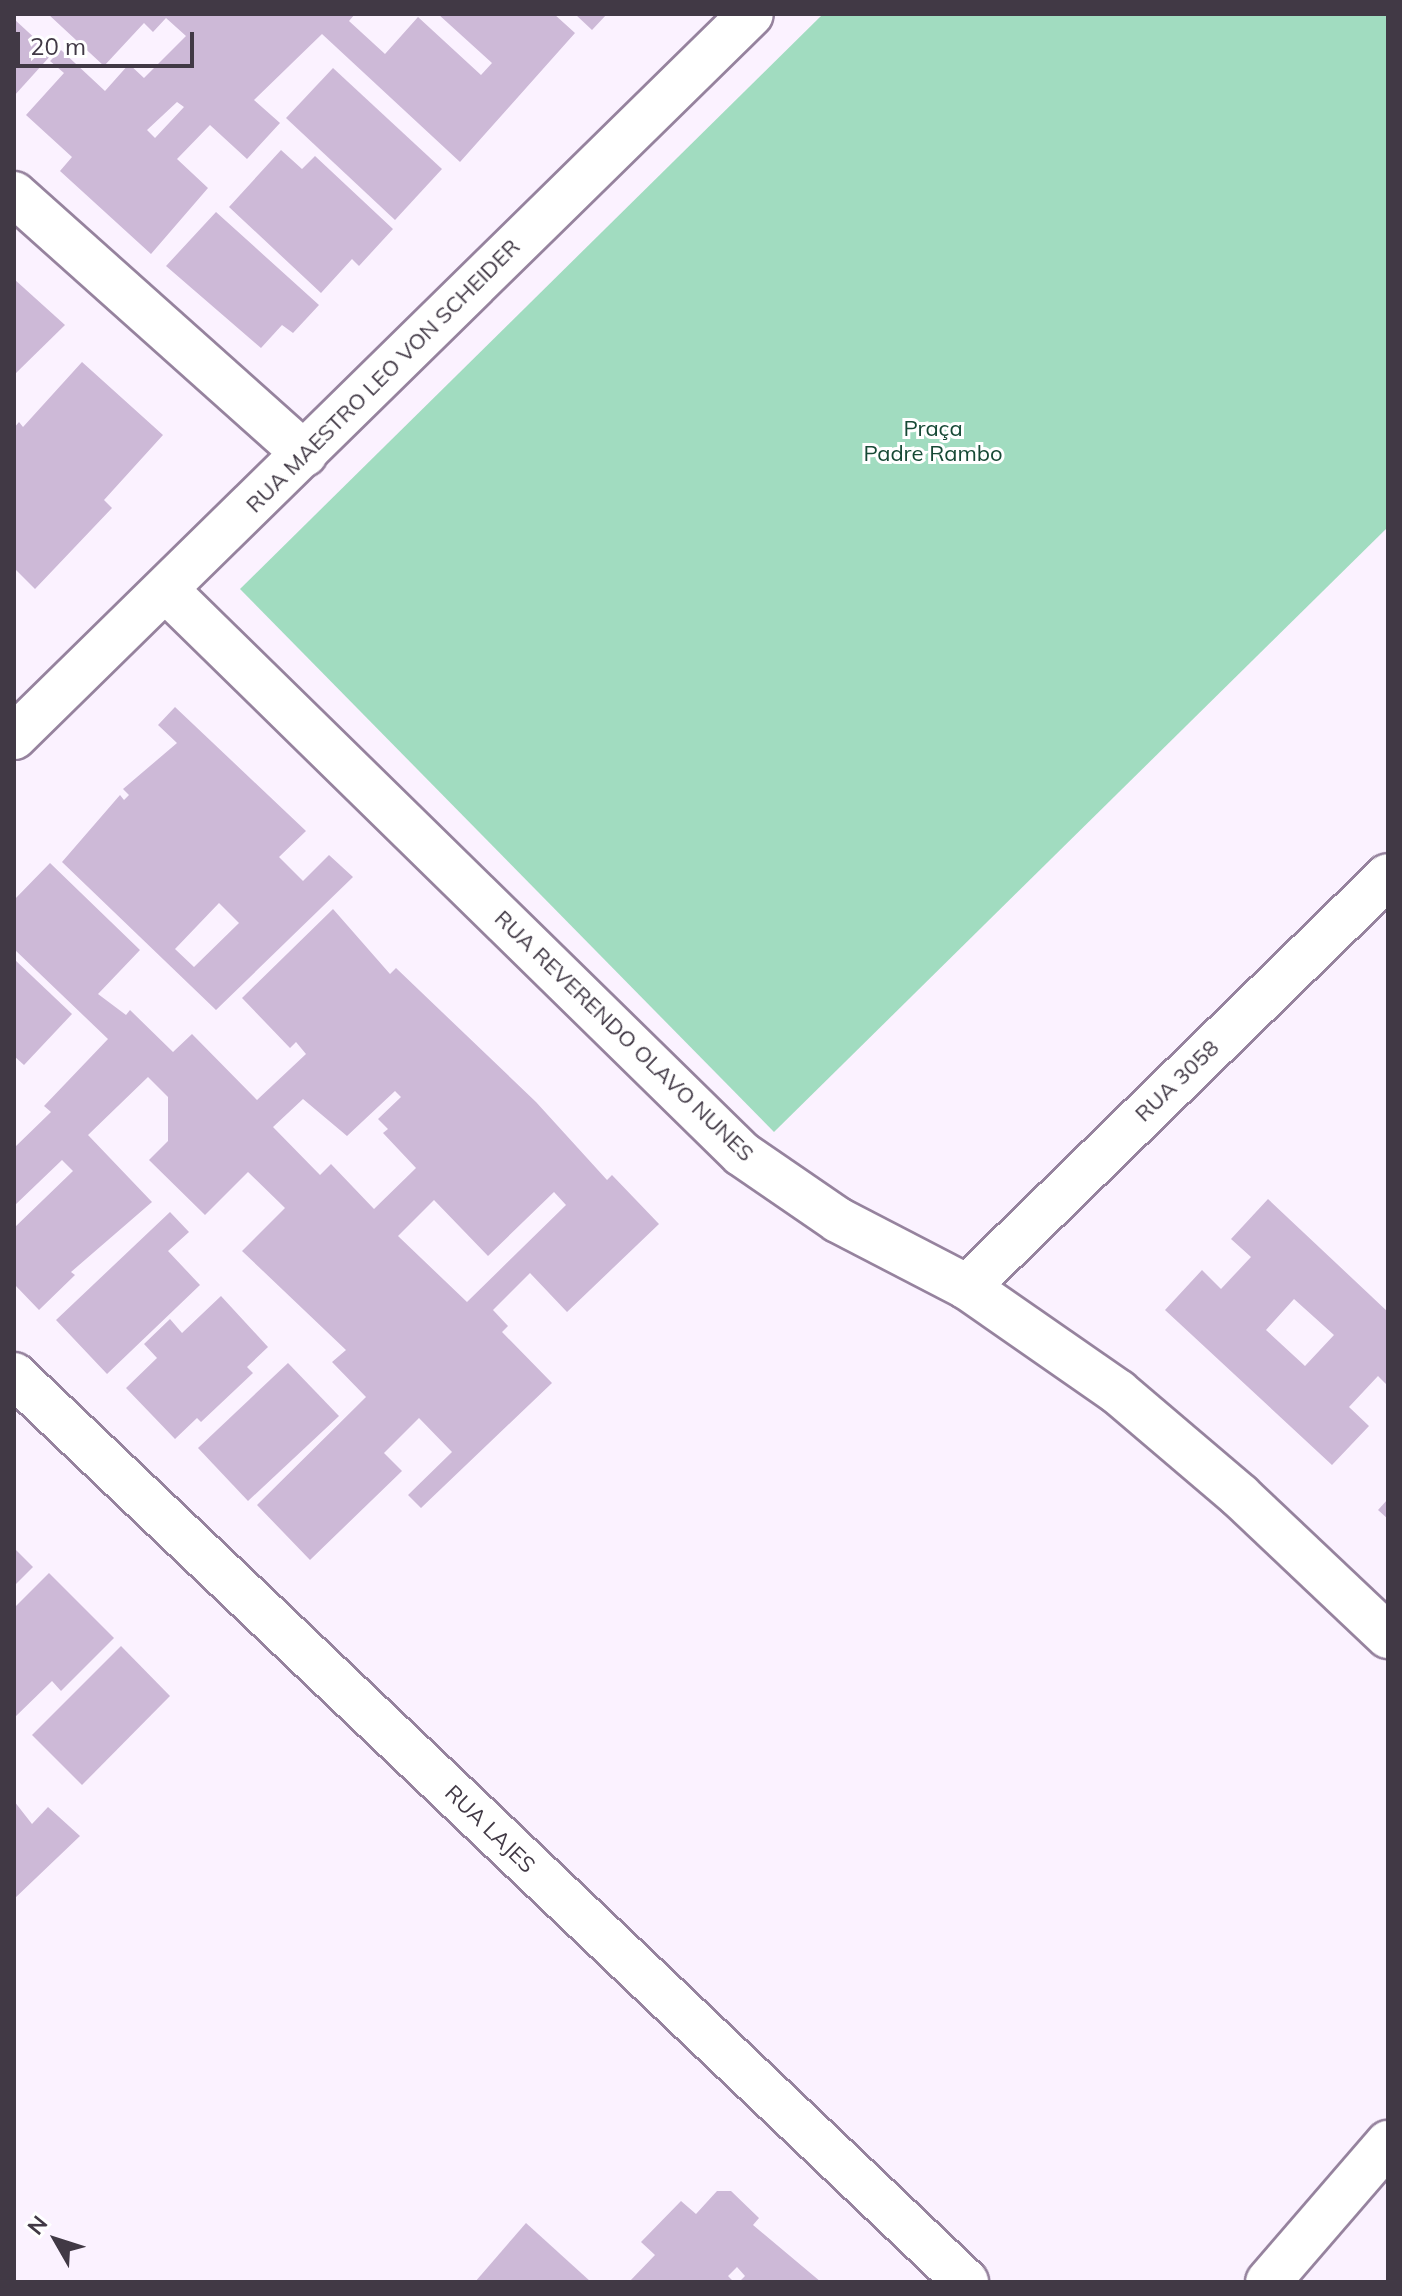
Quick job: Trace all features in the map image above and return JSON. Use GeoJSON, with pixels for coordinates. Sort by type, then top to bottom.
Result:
{"type":"FeatureCollection","features":[{"type":"Feature","properties":{"kind":"street","name":"RUA MAESTRO LEO VON SCHEIDER"},"geometry":{"type":"LineString","coordinates":[[14,737],[751,14]]}},
{"type":"Feature","properties":{"kind":"street"},"geometry":{"type":"LineString","coordinates":[[14,194],[305,454]]}},
{"type":"Feature","properties":{"kind":"street","name":"RUA REVERENDO OLAVO NUNES"},"geometry":{"type":"LineString","coordinates":[[166,590],[742,1154],[838,1220],[967,1287],[1118,1392],[1240,1496],[1388,1636]]}},
{"type":"Feature","properties":{"kind":"street","name":"RUA 3058"},"geometry":{"type":"LineString","coordinates":[[967,1287],[1388,876]]}},
{"type":"Feature","properties":{"kind":"street","name":"RUA LAJES"},"geometry":{"type":"LineString","coordinates":[[14,1375],[966,2282]]}},
{"type":"Feature","properties":{"kind":"street"},"geometry":{"type":"LineString","coordinates":[[1268,2282],[1388,2143]]}},
{"type":"Feature","properties":{"kind":"green space","name":"Praça Padre Rambo"},"geometry":{"type":"Polygon","coordinates":[[[823,14],[1388,14],[1388,527],[774,1132],[240,589],[823,14]]]}},
{"type":"Feature","properties":{"kind":"building"},"geometry":{"type":"Polygon","coordinates":[[[48,14],[355,14],[349,21],[385,54],[418,17],[481,75],[492,63],[438,14],[554,14],[575,33],[460,162],[322,34],[254,100],[280,123],[247,159],[210,125],[177,159],[208,188],[151,254],[60,171],[72,157],[26,115],[64,73],[50,61],[61,50],[105,91],[129,64],[144,78],[186,36],[166,18],[153,32],[144,23],[104,66],[48,14]],[[177,102],[147,130],[155,138],[184,107],[177,102]]]}},
{"type":"Feature","properties":{"kind":"building"},"geometry":{"type":"Polygon","coordinates":[[[575,14],[607,14],[592,30],[575,14]]]}},
{"type":"Feature","properties":{"kind":"building"},"geometry":{"type":"Polygon","coordinates":[[[14,19],[52,54],[14,96],[14,19]]]}},
{"type":"Feature","properties":{"kind":"building"},"geometry":{"type":"Polygon","coordinates":[[[333,68],[442,169],[395,220],[286,118],[333,68]]]}},
{"type":"Feature","properties":{"kind":"building"},"geometry":{"type":"Polygon","coordinates":[[[281,150],[302,169],[315,156],[393,229],[359,266],[352,259],[321,293],[229,207],[281,150]]]}},
{"type":"Feature","properties":{"kind":"building"},"geometry":{"type":"Polygon","coordinates":[[[216,212],[319,305],[293,333],[282,325],[261,348],[166,266],[216,212]]]}},
{"type":"Feature","properties":{"kind":"building"},"geometry":{"type":"Polygon","coordinates":[[[14,279],[65,325],[14,375],[14,279]]]}},
{"type":"Feature","properties":{"kind":"building"},"geometry":{"type":"Polygon","coordinates":[[[82,362],[163,435],[104,500],[112,508],[35,589],[14,568],[14,428],[19,422],[23,427],[82,362]]]}},
{"type":"Feature","properties":{"kind":"building"},"geometry":{"type":"Polygon","coordinates":[[[175,707],[306,831],[279,857],[303,881],[329,855],[353,877],[216,1010],[62,862],[120,795],[124,800],[129,795],[123,789],[177,743],[158,725],[175,707]],[[219,903],[175,949],[194,967],[239,923],[219,903]]]}},
{"type":"Feature","properties":{"kind":"building"},"geometry":{"type":"Polygon","coordinates":[[[50,863],[140,950],[98,994],[126,1015],[130,1010],[173,1052],[192,1034],[257,1100],[306,1054],[296,1042],[290,1048],[242,998],[333,909],[390,974],[396,968],[536,1102],[607,1180],[612,1175],[659,1224],[567,1312],[530,1273],[493,1310],[508,1326],[502,1332],[552,1383],[421,1508],[408,1495],[452,1452],[419,1418],[384,1453],[402,1471],[310,1560],[257,1505],[366,1397],[332,1362],[346,1350],[242,1251],[285,1208],[248,1172],[205,1215],[149,1160],[168,1141],[168,1097],[148,1077],[88,1135],[152,1202],[71,1272],[75,1275],[39,1310],[14,1284],[14,1228],[73,1171],[62,1160],[14,1206],[14,1148],[51,1112],[44,1106],[108,1039],[14,949],[14,900],[50,863]],[[395,1091],[347,1136],[303,1099],[273,1127],[320,1175],[331,1164],[374,1209],[416,1168],[383,1133],[388,1129],[378,1119],[401,1097],[395,1091]],[[554,1192],[488,1256],[434,1200],[398,1236],[467,1302],[566,1205],[554,1192]]]}},
{"type":"Feature","properties":{"kind":"building"},"geometry":{"type":"Polygon","coordinates":[[[14,959],[72,1014],[24,1065],[14,1056],[14,959]]]}},
{"type":"Feature","properties":{"kind":"building"},"geometry":{"type":"Polygon","coordinates":[[[1268,1199],[1388,1312],[1388,1386],[1378,1376],[1349,1407],[1369,1426],[1332,1465],[1165,1310],[1202,1270],[1221,1289],[1251,1257],[1231,1239],[1268,1199]],[[1294,1299],[1266,1330],[1305,1366],[1334,1335],[1294,1299]]]}},
{"type":"Feature","properties":{"kind":"building"},"geometry":{"type":"Polygon","coordinates":[[[170,1212],[189,1232],[168,1251],[200,1285],[107,1374],[56,1320],[170,1212]]]}},
{"type":"Feature","properties":{"kind":"building"},"geometry":{"type":"Polygon","coordinates":[[[221,1296],[268,1347],[247,1367],[253,1373],[201,1422],[197,1418],[175,1439],[126,1388],[157,1358],[144,1344],[170,1319],[182,1333],[221,1296]]]}},
{"type":"Feature","properties":{"kind":"building"},"geometry":{"type":"Polygon","coordinates":[[[288,1363],[339,1416],[248,1501],[198,1448],[288,1363]]]}},
{"type":"Feature","properties":{"kind":"building"},"geometry":{"type":"Polygon","coordinates":[[[1388,1499],[1388,1519],[1378,1510],[1388,1499]]]}},
{"type":"Feature","properties":{"kind":"building"},"geometry":{"type":"Polygon","coordinates":[[[14,1548],[33,1567],[14,1586],[14,1548]]]}},
{"type":"Feature","properties":{"kind":"building"},"geometry":{"type":"Polygon","coordinates":[[[49,1573],[114,1638],[61,1691],[52,1681],[14,1718],[14,1608],[49,1573]]]}},
{"type":"Feature","properties":{"kind":"building"},"geometry":{"type":"Polygon","coordinates":[[[121,1646],[170,1696],[82,1785],[32,1735],[121,1646]]]}},
{"type":"Feature","properties":{"kind":"building"},"geometry":{"type":"Polygon","coordinates":[[[14,1801],[32,1824],[48,1807],[80,1836],[14,1899],[14,1801]]]}},
{"type":"Feature","properties":{"kind":"building"},"geometry":{"type":"Polygon","coordinates":[[[717,2191],[731,2191],[759,2218],[753,2225],[821,2282],[739,2282],[745,2276],[737,2267],[728,2276],[734,2282],[629,2282],[655,2255],[641,2242],[681,2201],[696,2214],[717,2191]]]}},
{"type":"Feature","properties":{"kind":"building"},"geometry":{"type":"Polygon","coordinates":[[[526,2223],[591,2282],[475,2282],[526,2223]]]}}]}
